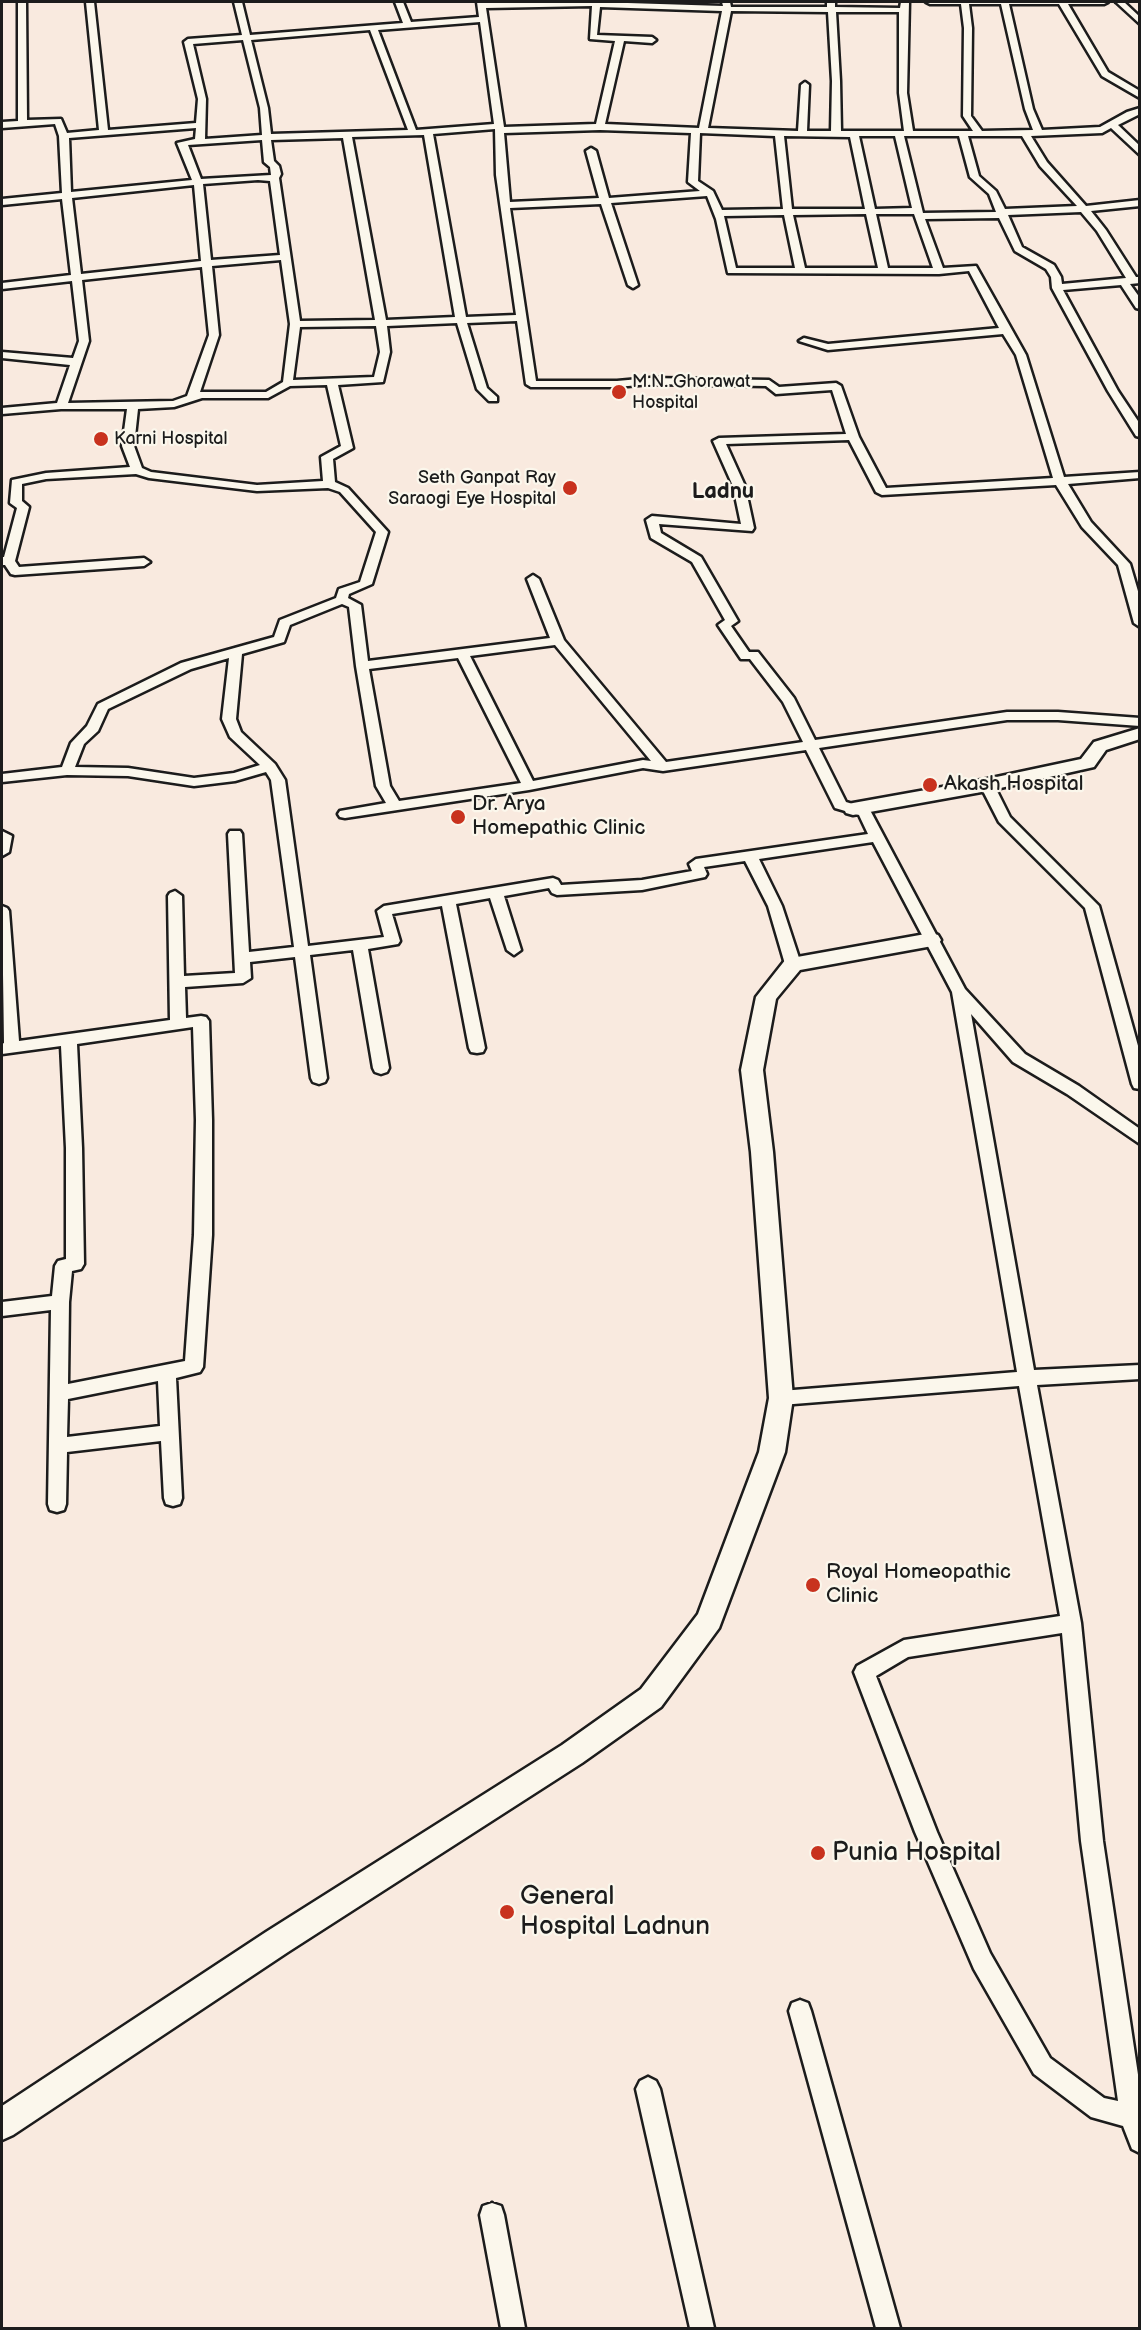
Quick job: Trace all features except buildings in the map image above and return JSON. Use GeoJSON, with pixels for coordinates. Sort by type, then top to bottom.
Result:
{"type":"FeatureCollection","features":[{"type":"Feature","properties":{"kind":"street"},"geometry":{"type":"LineString","coordinates":[[22,2],[23,123]]}},
{"type":"Feature","properties":{"kind":"street"},"geometry":{"type":"LineString","coordinates":[[90,2],[104,133]]}},
{"type":"Feature","properties":{"kind":"street"},"geometry":{"type":"LineString","coordinates":[[238,2],[264,108],[269,162],[274,166],[295,324],[288,383]]}},
{"type":"Feature","properties":{"kind":"street"},"geometry":{"type":"LineString","coordinates":[[399,2],[408,25]]}},
{"type":"Feature","properties":{"kind":"street"},"geometry":{"type":"LineString","coordinates":[[930,2],[1104,2]]}},
{"type":"Feature","properties":{"kind":"street"},"geometry":{"type":"LineString","coordinates":[[965,2],[968,28],[967,116],[981,135]]}},
{"type":"Feature","properties":{"kind":"street"},"geometry":{"type":"LineString","coordinates":[[1004,2],[1029,109],[1039,134]]}},
{"type":"Feature","properties":{"kind":"street"},"geometry":{"type":"LineString","coordinates":[[1062,2],[1105,74],[1140,95]]}},
{"type":"Feature","properties":{"kind":"street"},"geometry":{"type":"LineString","coordinates":[[1120,2],[1140,22]]}},
{"type":"Feature","properties":{"kind":"street"},"geometry":{"type":"LineString","coordinates":[[939,271],[919,214],[904,135],[904,6],[481,4],[499,128],[505,205],[531,384],[617,384],[650,381],[769,383],[776,391],[836,387],[853,437],[882,492],[1140,475]]}},
{"type":"Feature","properties":{"kind":"street"},"geometry":{"type":"LineString","coordinates":[[596,4],[593,38],[652,40]]}},
{"type":"Feature","properties":{"kind":"street"},"geometry":{"type":"LineString","coordinates":[[726,5],[699,130],[693,182],[710,193],[718,213],[732,272],[883,269],[939,271],[972,268],[1021,355],[1060,481],[1086,524],[1124,564],[1137,599],[1140,623]]}},
{"type":"Feature","properties":{"kind":"street"},"geometry":{"type":"LineString","coordinates":[[832,6],[836,134]]}},
{"type":"Feature","properties":{"kind":"street"},"geometry":{"type":"LineString","coordinates":[[200,140],[202,99],[188,42],[484,19]]}},
{"type":"Feature","properties":{"kind":"street"},"geometry":{"type":"LineString","coordinates":[[373,27],[413,133]]}},
{"type":"Feature","properties":{"kind":"street"},"geometry":{"type":"LineString","coordinates":[[600,127],[620,39]]}},
{"type":"Feature","properties":{"kind":"street"},"geometry":{"type":"LineString","coordinates":[[802,134],[804,86]]}},
{"type":"Feature","properties":{"kind":"street"},"geometry":{"type":"LineString","coordinates":[[192,398],[214,335],[198,182],[182,143],[200,140],[499,128],[600,127],[779,134],[1039,134],[1102,130],[1140,111]]}},
{"type":"Feature","properties":{"kind":"street"},"geometry":{"type":"LineString","coordinates":[[2,124],[58,121],[64,136],[67,197],[84,341],[61,406]]}},
{"type":"Feature","properties":{"kind":"street"},"geometry":{"type":"LineString","coordinates":[[1112,124],[1140,152]]}},
{"type":"Feature","properties":{"kind":"street"},"geometry":{"type":"LineString","coordinates":[[64,136],[201,125]]}},
{"type":"Feature","properties":{"kind":"street"},"geometry":{"type":"LineString","coordinates":[[428,132],[461,320],[482,389],[493,399]]}},
{"type":"Feature","properties":{"kind":"street"},"geometry":{"type":"LineString","coordinates":[[2,411],[61,406],[174,404],[201,395],[268,395],[288,383],[379,380],[385,352],[347,134]]}},
{"type":"Feature","properties":{"kind":"street"},"geometry":{"type":"LineString","coordinates":[[779,134],[788,213],[800,270]]}},
{"type":"Feature","properties":{"kind":"street"},"geometry":{"type":"LineString","coordinates":[[854,134],[883,269]]}},
{"type":"Feature","properties":{"kind":"street"},"geometry":{"type":"LineString","coordinates":[[1025,134],[1043,164],[1101,230],[1132,281],[1140,306]]}},
{"type":"Feature","properties":{"kind":"street"},"geometry":{"type":"LineString","coordinates":[[963,135],[975,177],[993,193],[1018,249],[1050,267],[1056,277],[1057,288],[1113,391],[1140,434]]}},
{"type":"Feature","properties":{"kind":"street"},"geometry":{"type":"LineString","coordinates":[[591,151],[633,285]]}},
{"type":"Feature","properties":{"kind":"street"},"geometry":{"type":"LineString","coordinates":[[2,202],[198,182],[258,177],[274,178]]}},
{"type":"Feature","properties":{"kind":"street"},"geometry":{"type":"LineString","coordinates":[[505,205],[605,201],[710,193]]}},
{"type":"Feature","properties":{"kind":"street"},"geometry":{"type":"LineString","coordinates":[[718,213],[1002,214],[1137,205]]}},
{"type":"Feature","properties":{"kind":"street"},"geometry":{"type":"LineString","coordinates":[[2,286],[206,264],[286,258]]}},
{"type":"Feature","properties":{"kind":"street"},"geometry":{"type":"LineString","coordinates":[[1057,288],[1132,281]]}},
{"type":"Feature","properties":{"kind":"street"},"geometry":{"type":"LineString","coordinates":[[295,324],[522,318]]}},
{"type":"Feature","properties":{"kind":"street"},"geometry":{"type":"LineString","coordinates":[[804,341],[828,347],[1006,331]]}},
{"type":"Feature","properties":{"kind":"street"},"geometry":{"type":"LineString","coordinates":[[2,355],[77,362]]}},
{"type":"Feature","properties":{"kind":"street"},"geometry":{"type":"LineString","coordinates":[[329,484],[327,457],[347,448],[331,380]]}},
{"type":"Feature","properties":{"kind":"street"},"geometry":{"type":"LineString","coordinates":[[132,406],[128,446],[137,470]]}},
{"type":"Feature","properties":{"kind":"street"},"geometry":{"type":"LineString","coordinates":[[853,437],[719,441],[739,486],[748,528],[652,520],[655,535],[697,560],[732,621],[724,625],[747,656],[753,655],[789,701],[840,805],[864,812],[874,837],[958,992],[1019,1058],[1073,1090],[1140,1138]]}},
{"type":"Feature","properties":{"kind":"street"},"geometry":{"type":"LineString","coordinates":[[144,562],[15,571],[5,561],[23,507],[16,503],[16,482],[46,476],[137,470],[149,475],[257,488],[329,484],[344,490],[382,532],[366,584],[344,592],[342,600]]}},
{"type":"Feature","properties":{"kind":"street"},"geometry":{"type":"LineString","coordinates":[[532,579],[558,641],[663,767]]}},
{"type":"Feature","properties":{"kind":"street"},"geometry":{"type":"LineString","coordinates":[[67,771],[78,742],[93,728],[103,707],[186,666],[280,639],[284,623],[342,600],[355,605],[362,666],[383,786],[395,806]]}},
{"type":"Feature","properties":{"kind":"street"},"geometry":{"type":"LineString","coordinates":[[362,666],[463,655],[558,641]]}},
{"type":"Feature","properties":{"kind":"street"},"geometry":{"type":"LineString","coordinates":[[236,652],[229,719],[235,734],[270,767],[278,780],[319,1078]]}},
{"type":"Feature","properties":{"kind":"street"},"geometry":{"type":"LineString","coordinates":[[463,655],[529,786]]}},
{"type":"Feature","properties":{"kind":"street"},"geometry":{"type":"LineString","coordinates":[[345,814],[529,786],[643,764],[663,767],[1007,716],[1058,716],[1140,722]]}},
{"type":"Feature","properties":{"kind":"street"},"geometry":{"type":"LineString","coordinates":[[854,809],[987,785],[1087,763],[1100,746],[1140,733]]}},
{"type":"Feature","properties":{"kind":"street"},"geometry":{"type":"LineString","coordinates":[[2,778],[67,771],[128,772],[194,782],[235,777],[270,767]]}},
{"type":"Feature","properties":{"kind":"street"},"geometry":{"type":"LineString","coordinates":[[987,785],[1004,819],[1092,906],[1136,1053],[1140,1084]]}},
{"type":"Feature","properties":{"kind":"street"},"geometry":{"type":"LineString","coordinates":[[177,982],[243,978],[235,834]]}},
{"type":"Feature","properties":{"kind":"street"},"geometry":{"type":"LineString","coordinates":[[2,835],[5,836],[2,852]]}},
{"type":"Feature","properties":{"kind":"street"},"geometry":{"type":"LineString","coordinates":[[241,958],[393,941],[384,911],[552,883],[556,891],[642,885],[700,874],[696,864],[874,837]]}},
{"type":"Feature","properties":{"kind":"street"},"geometry":{"type":"LineString","coordinates":[[750,856],[775,906],[793,963]]}},
{"type":"Feature","properties":{"kind":"street"},"geometry":{"type":"LineString","coordinates":[[495,892],[514,950]]}},
{"type":"Feature","properties":{"kind":"street"},"geometry":{"type":"LineString","coordinates":[[175,896],[178,1024]]}},
{"type":"Feature","properties":{"kind":"street"},"geometry":{"type":"LineString","coordinates":[[448,900],[477,1048]]}},
{"type":"Feature","properties":{"kind":"street"},"geometry":{"type":"LineString","coordinates":[[2,911],[7,1049],[201,1021],[204,1120],[203,1235],[194,1367],[58,1393]]}},
{"type":"Feature","properties":{"kind":"street"},"geometry":{"type":"LineString","coordinates":[[2,2124],[277,1942],[573,1754],[651,1698],[710,1620],[772,1452],[781,1398],[762,1152],[752,1070],[766,997],[793,963],[931,940]]}},
{"type":"Feature","properties":{"kind":"street"},"geometry":{"type":"LineString","coordinates":[[360,945],[381,1068]]}},
{"type":"Feature","properties":{"kind":"street"},"geometry":{"type":"LineString","coordinates":[[958,992],[1071,1623],[1092,1841],[1132,2116],[1140,2141]]}},
{"type":"Feature","properties":{"kind":"street"},"geometry":{"type":"LineString","coordinates":[[57,1504],[60,1302],[64,1266],[75,1264],[74,1148],[69,1040]]}},
{"type":"Feature","properties":{"kind":"street"},"geometry":{"type":"LineString","coordinates":[[2,1309],[60,1302]]}},
{"type":"Feature","properties":{"kind":"street"},"geometry":{"type":"LineString","coordinates":[[167,1372],[172,1498]]}},
{"type":"Feature","properties":{"kind":"street"},"geometry":{"type":"LineString","coordinates":[[781,1398],[1026,1378],[1140,1372]]}},
{"type":"Feature","properties":{"kind":"street"},"geometry":{"type":"LineString","coordinates":[[58,1446],[169,1432]]}},
{"type":"Feature","properties":{"kind":"street"},"geometry":{"type":"LineString","coordinates":[[1071,1623],[904,1649],[864,1672],[926,1832],[982,1961],[1042,2066],[1099,2109],[1132,2116]]}},
{"type":"Feature","properties":{"kind":"street"},"geometry":{"type":"LineString","coordinates":[[800,2011],[888,2328]]}},
{"type":"Feature","properties":{"kind":"street"},"geometry":{"type":"LineString","coordinates":[[648,2089],[702,2328]]}},
{"type":"Feature","properties":{"kind":"street"},"geometry":{"type":"LineString","coordinates":[[492,2215],[513,2328]]}},
{"type":"Feature","properties":{"kind":"place","name":"M.N. Ghorawat Hospital"},"geometry":{"type":"Point","coordinates":[619,392]}},
{"type":"Feature","properties":{"kind":"place","name":"Karni Hospital"},"geometry":{"type":"Point","coordinates":[101,439]}},
{"type":"Feature","properties":{"kind":"place","name":"Seth Ganpat Ray Saraogi Eye Hospital"},"geometry":{"type":"Point","coordinates":[570,488]}},
{"type":"Feature","properties":{"kind":"place","name":"Akash Hospital"},"geometry":{"type":"Point","coordinates":[930,785]}},
{"type":"Feature","properties":{"kind":"place","name":"Dr. Arya Homepathic Clinic"},"geometry":{"type":"Point","coordinates":[458,817]}},
{"type":"Feature","properties":{"kind":"place","name":"Royal Homeopathic Clinic"},"geometry":{"type":"Point","coordinates":[813,1585]}},
{"type":"Feature","properties":{"kind":"place","name":"Punia Hospital"},"geometry":{"type":"Point","coordinates":[818,1853]}},
{"type":"Feature","properties":{"kind":"place","name":"General Hospital Ladnun"},"geometry":{"type":"Point","coordinates":[507,1912]}},
{"type":"Feature","properties":{"kind":"district","name":"Ladnu"},"geometry":{"type":"Point","coordinates":[723,492]}}]}
